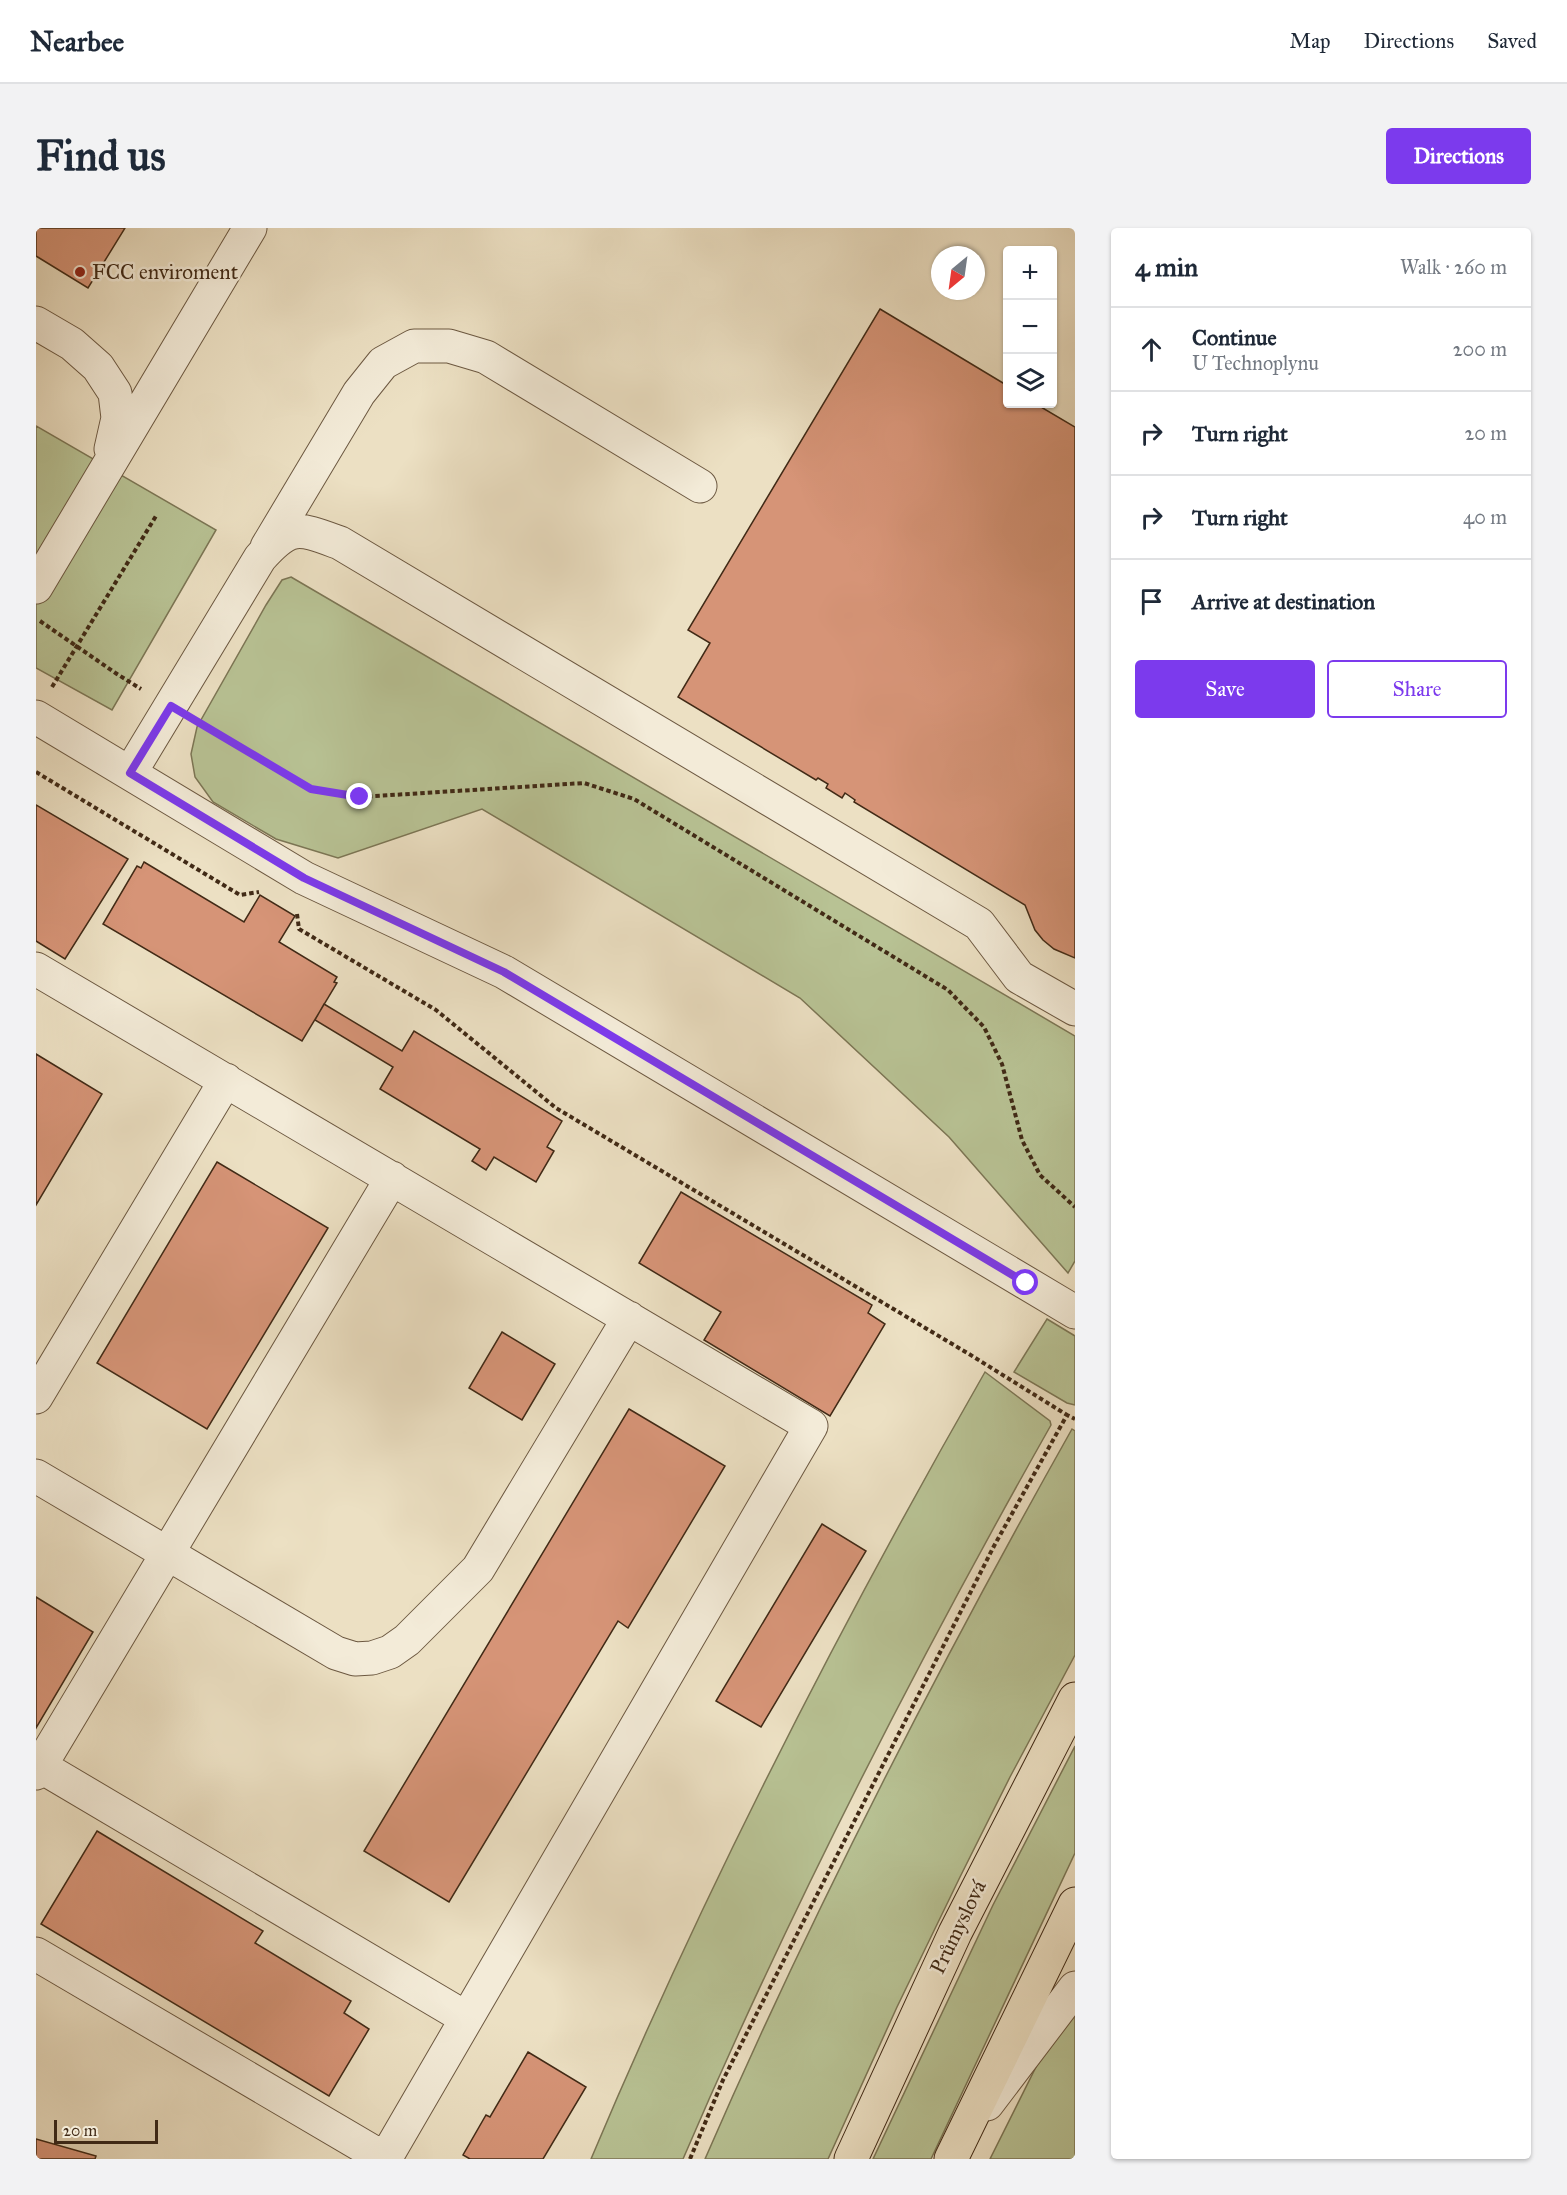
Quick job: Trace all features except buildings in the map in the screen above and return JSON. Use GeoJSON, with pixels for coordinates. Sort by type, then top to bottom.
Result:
{"type":"FeatureCollection","features":[{"type":"Feature","properties":{"kind":"main road","name":"Průmyslová"},"geometry":{"type":"LineString","coordinates":[[851,2159],[955,1933],[1075,1699]]}},
{"type":"Feature","properties":{"kind":"main road"},"geometry":{"type":"LineString","coordinates":[[956,2149],[1075,1904]]}},
{"type":"Feature","properties":{"kind":"street"},"geometry":{"type":"LineString","coordinates":[[36,586],[250,228]]}},
{"type":"Feature","properties":{"kind":"street"},"geometry":{"type":"LineString","coordinates":[[36,323],[72,345],[98,367],[115,393],[118,417],[108,463]]}},
{"type":"Feature","properties":{"kind":"street"},"geometry":{"type":"LineString","coordinates":[[130,773],[359,393],[383,363],[414,346],[449,346],[486,357],[700,486]]}},
{"type":"Feature","properties":{"kind":"street"},"geometry":{"type":"LineString","coordinates":[[260,558],[276,540],[293,532],[309,532],[340,543],[979,924],[1019,977],[1075,1008]]}},
{"type":"Feature","properties":{"kind":"street"},"geometry":{"type":"LineString","coordinates":[[43,705],[130,773],[304,878],[504,972],[1075,1312]]}},
{"type":"Feature","properties":{"kind":"street"},"geometry":{"type":"LineString","coordinates":[[36,969],[811,1426],[385,2159],[36,1954]]}},
{"type":"Feature","properties":{"kind":"street"},"geometry":{"type":"LineString","coordinates":[[36,1397],[226,1080]]}},
{"type":"Feature","properties":{"kind":"street"},"geometry":{"type":"LineString","coordinates":[[392,1178],[38,1769],[466,2018]]}},
{"type":"Feature","properties":{"kind":"street"},"geometry":{"type":"LineString","coordinates":[[36,1476],[336,1653],[354,1659],[372,1658],[390,1652],[407,1640],[478,1569],[629,1318]]}},
{"type":"Feature","properties":{"kind":"street"},"geometry":{"type":"LineString","coordinates":[[956,2149],[1075,1988]]}},
{"type":"Feature","properties":{"kind":"path"},"geometry":{"type":"LineString","coordinates":[[43,705],[156,516]]}},
{"type":"Feature","properties":{"kind":"path"},"geometry":{"type":"LineString","coordinates":[[36,618],[117,674],[311,789],[360,797],[584,783],[634,799],[948,990],[984,1027],[1002,1064],[1022,1140],[1040,1175],[1075,1207]]}},
{"type":"Feature","properties":{"kind":"path"},"geometry":{"type":"LineString","coordinates":[[36,772],[240,895],[261,892]]}},
{"type":"Feature","properties":{"kind":"path"},"geometry":{"type":"LineString","coordinates":[[288,909],[297,914],[299,929],[436,1010],[556,1108],[1075,1419]]}},
{"type":"Feature","properties":{"kind":"path"},"geometry":{"type":"LineString","coordinates":[[690,2159],[723,2080],[994,1546],[1067,1415]]}},
{"type":"Feature","properties":{"kind":"green space"},"geometry":{"type":"Polygon","coordinates":[[[36,426],[216,530],[112,710],[36,668],[36,426]]]}},
{"type":"Feature","properties":{"kind":"green space"},"geometry":{"type":"Polygon","coordinates":[[[291,577],[1075,1036],[1075,1261],[1068,1273],[949,1137],[800,998],[482,809],[338,858],[276,839],[213,802],[195,777],[191,754],[197,727],[266,605],[282,580],[291,577]]]}},
{"type":"Feature","properties":{"kind":"green space"},"geometry":{"type":"Polygon","coordinates":[[[1047,1319],[1075,1336],[1075,1405],[1067,1403],[1014,1372],[1047,1319]]]}},
{"type":"Feature","properties":{"kind":"green space"},"geometry":{"type":"Polygon","coordinates":[[[985,1372],[1050,1421],[1051,1425],[952,1605],[857,1787],[767,1972],[683,2159],[591,2159],[680,1958],[776,1760],[878,1564],[985,1372]]]}},
{"type":"Feature","properties":{"kind":"green space"},"geometry":{"type":"Polygon","coordinates":[[[1072,1429],[1075,1431],[1075,1655],[960,1877],[897,2007],[828,2159],[705,2159],[789,1973],[879,1789],[973,1608],[1072,1429]]]}},
{"type":"Feature","properties":{"kind":"green space"},"geometry":{"type":"Polygon","coordinates":[[[1075,1746],[1075,1853],[931,2159],[873,2159],[993,1905],[1075,1746]]]}},
{"type":"Feature","properties":{"kind":"green space"},"geometry":{"type":"Polygon","coordinates":[[[1075,2010],[1075,2159],[990,2159],[1037,2065],[1075,2010]]]}},
{"type":"Feature","properties":{"kind":"place","name":"FCC enviroment"},"geometry":{"type":"Point","coordinates":[80,272]}},
{"type":"Feature","properties":{"kind":"route"},"geometry":{"type":"LineString","coordinates":[[360,797],[311,789],[171,706],[130,773],[304,878],[504,972],[1026,1283]]}}]}
